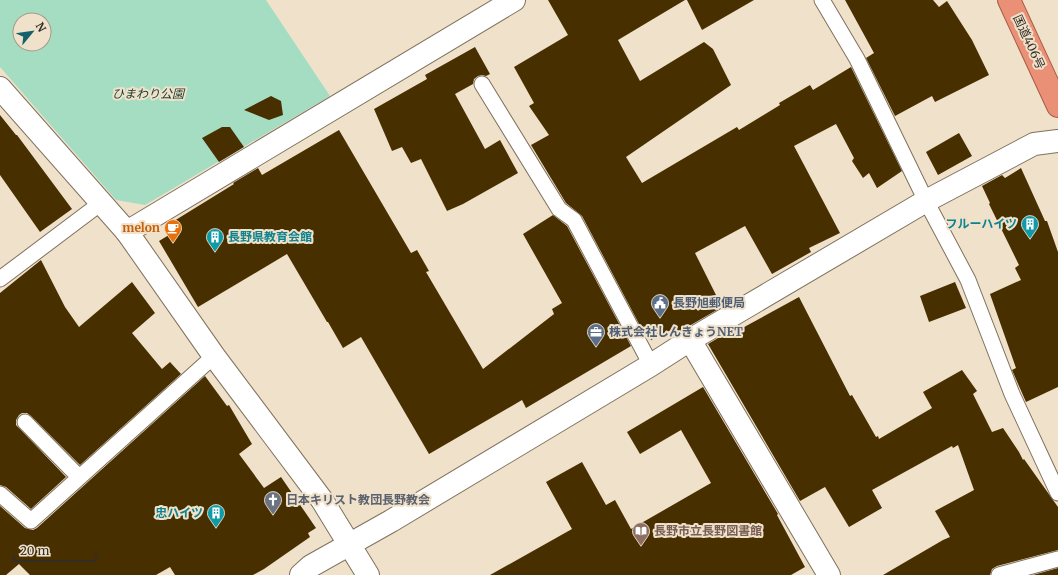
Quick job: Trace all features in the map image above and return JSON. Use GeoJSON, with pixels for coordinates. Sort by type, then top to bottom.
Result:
{"type":"FeatureCollection","features":[{"type":"Feature","properties":{"kind":"highway","name":"国道406号"},"geometry":{"type":"LineString","coordinates":[[1009,0],[1058,106]]}},
{"type":"Feature","properties":{"kind":"street"},"geometry":{"type":"LineString","coordinates":[[127,232],[514,0]]}},
{"type":"Feature","properties":{"kind":"street"},"geometry":{"type":"LineString","coordinates":[[0,88],[127,232],[214,356],[322,500],[368,575]]}},
{"type":"Feature","properties":{"kind":"street"},"geometry":{"type":"LineString","coordinates":[[301,575],[311,566],[391,521],[690,340],[926,201],[1034,144],[1058,140]]}},
{"type":"Feature","properties":{"kind":"street"},"geometry":{"type":"LineString","coordinates":[[690,340],[829,575]]}},
{"type":"Feature","properties":{"kind":"lane"},"geometry":{"type":"LineString","coordinates":[[822,0],[857,59],[926,201],[968,280],[1012,394],[1058,493]]}},
{"type":"Feature","properties":{"kind":"lane"},"geometry":{"type":"LineString","coordinates":[[482,84],[559,209],[574,220],[651,365]]}},
{"type":"Feature","properties":{"kind":"lane"},"geometry":{"type":"LineString","coordinates":[[0,279],[101,203]]}},
{"type":"Feature","properties":{"kind":"lane"},"geometry":{"type":"LineString","coordinates":[[0,494],[31,521],[214,356]]}},
{"type":"Feature","properties":{"kind":"lane"},"geometry":{"type":"LineString","coordinates":[[24,422],[79,477]]}},
{"type":"Feature","properties":{"kind":"lane"},"geometry":{"type":"LineString","coordinates":[[999,575],[1058,559]]}},
{"type":"Feature","properties":{"kind":"green space","name":"ひまわり公園"},"geometry":{"type":"Polygon","coordinates":[[[0,0],[266,0],[330,96],[145,205],[116,200],[0,67],[0,0]]]}},
{"type":"Feature","properties":{"kind":"building"},"geometry":{"type":"Polygon","coordinates":[[[548,0],[685,0],[618,40],[640,81],[704,42],[713,49],[731,85],[626,157],[642,183],[737,127],[739,130],[780,105],[779,103],[810,85],[813,90],[851,67],[902,171],[877,188],[869,173],[863,178],[852,161],[854,158],[836,124],[794,146],[840,233],[809,248],[811,252],[772,274],[745,226],[695,253],[722,307],[677,333],[674,334],[671,330],[651,340],[649,336],[646,337],[582,216],[566,203],[531,145],[549,135],[529,106],[534,103],[514,67],[568,35],[548,0]]]}},
{"type":"Feature","properties":{"kind":"building"},"geometry":{"type":"Polygon","coordinates":[[[687,0],[754,0],[702,30],[687,0]]]}},
{"type":"Feature","properties":{"kind":"building"},"geometry":{"type":"Polygon","coordinates":[[[845,0],[933,0],[939,7],[947,1],[972,40],[989,75],[935,102],[932,96],[895,116],[866,58],[874,53],[845,0]]]}},
{"type":"Feature","properties":{"kind":"building"},"geometry":{"type":"Polygon","coordinates":[[[475,47],[490,74],[486,76],[478,76],[474,79],[473,84],[455,94],[485,149],[500,140],[518,173],[463,204],[447,211],[421,159],[411,163],[402,147],[392,151],[374,109],[427,79],[425,75],[475,47]]]}},
{"type":"Feature","properties":{"kind":"building"},"geometry":{"type":"Polygon","coordinates":[[[271,96],[281,101],[283,115],[269,120],[244,110],[271,96]]]}},
{"type":"Feature","properties":{"kind":"building"},"geometry":{"type":"Polygon","coordinates":[[[0,115],[17,135],[72,209],[40,232],[0,175],[0,115]]]}},
{"type":"Feature","properties":{"kind":"building"},"geometry":{"type":"Polygon","coordinates":[[[222,127],[230,127],[244,147],[219,162],[202,138],[222,127]]]}},
{"type":"Feature","properties":{"kind":"building"},"geometry":{"type":"Polygon","coordinates":[[[339,130],[411,253],[417,250],[429,271],[426,272],[483,369],[554,314],[552,309],[562,303],[523,234],[553,215],[567,226],[631,346],[526,408],[522,400],[429,454],[361,337],[343,348],[287,254],[198,307],[159,241],[179,229],[174,221],[258,168],[262,175],[339,130]]]}},
{"type":"Feature","properties":{"kind":"building"},"geometry":{"type":"Polygon","coordinates":[[[959,133],[972,156],[938,175],[926,152],[959,133]]]}},
{"type":"Feature","properties":{"kind":"building"},"geometry":{"type":"Polygon","coordinates":[[[1021,168],[1045,221],[1047,221],[1058,252],[1058,387],[1026,402],[1012,370],[1016,368],[990,294],[1021,280],[1015,268],[1019,265],[989,204],[990,203],[982,186],[1002,175],[1005,178],[1021,168]]]}},
{"type":"Feature","properties":{"kind":"building"},"geometry":{"type":"Polygon","coordinates":[[[41,260],[65,307],[79,327],[132,282],[155,313],[132,333],[162,369],[170,362],[181,374],[80,465],[31,416],[27,413],[22,413],[19,415],[16,420],[16,425],[66,477],[31,509],[6,487],[0,485],[0,293],[41,260]]]}},
{"type":"Feature","properties":{"kind":"building"},"geometry":{"type":"Polygon","coordinates":[[[955,282],[966,308],[929,322],[920,296],[955,282]]]}},
{"type":"Feature","properties":{"kind":"building"},"geometry":{"type":"Polygon","coordinates":[[[799,297],[850,396],[852,395],[876,437],[878,436],[879,439],[932,408],[923,392],[962,370],[977,391],[973,394],[992,432],[1003,428],[1023,460],[1024,459],[1058,507],[1058,550],[997,566],[992,569],[990,575],[883,575],[950,537],[935,511],[974,490],[958,445],[953,448],[952,446],[872,490],[882,508],[849,527],[825,487],[800,501],[708,344],[733,329],[735,332],[799,297]]]}},
{"type":"Feature","properties":{"kind":"building"},"geometry":{"type":"Polygon","coordinates":[[[205,376],[227,406],[229,405],[252,444],[239,454],[264,488],[281,477],[316,528],[308,533],[310,537],[253,575],[175,575],[170,567],[156,575],[30,575],[19,564],[6,575],[0,575],[0,506],[25,528],[33,530],[37,528],[205,376]]]}},
{"type":"Feature","properties":{"kind":"building"},"geometry":{"type":"Polygon","coordinates":[[[703,387],[778,514],[777,515],[805,567],[791,575],[490,575],[572,529],[546,482],[582,462],[606,505],[615,500],[631,529],[711,483],[681,430],[640,454],[627,432],[703,387]]]}},
{"type":"Feature","properties":{"kind":"building"},"geometry":{"type":"Polygon","coordinates":[[[1058,568],[1058,575],[1033,575],[1058,568]]]}},
{"type":"Feature","properties":{"kind":"place","name":"フルーハイツ"},"geometry":{"type":"Point","coordinates":[1030,239]}},
{"type":"Feature","properties":{"kind":"place","name":"melon"},"geometry":{"type":"Point","coordinates":[173,243]}},
{"type":"Feature","properties":{"kind":"place","name":"長野県教育会館"},"geometry":{"type":"Point","coordinates":[215,252]}},
{"type":"Feature","properties":{"kind":"place","name":"長野旭郵便局"},"geometry":{"type":"Point","coordinates":[660,318]}},
{"type":"Feature","properties":{"kind":"place","name":"株式会社しんきょうNET"},"geometry":{"type":"Point","coordinates":[596,347]}},
{"type":"Feature","properties":{"kind":"place","name":"日本キリスト教団長野教会"},"geometry":{"type":"Point","coordinates":[273,515]}},
{"type":"Feature","properties":{"kind":"place","name":"忠ハイツ"},"geometry":{"type":"Point","coordinates":[216,528]}},
{"type":"Feature","properties":{"kind":"place","name":"長野市立長野図書館"},"geometry":{"type":"Point","coordinates":[641,546]}}]}
